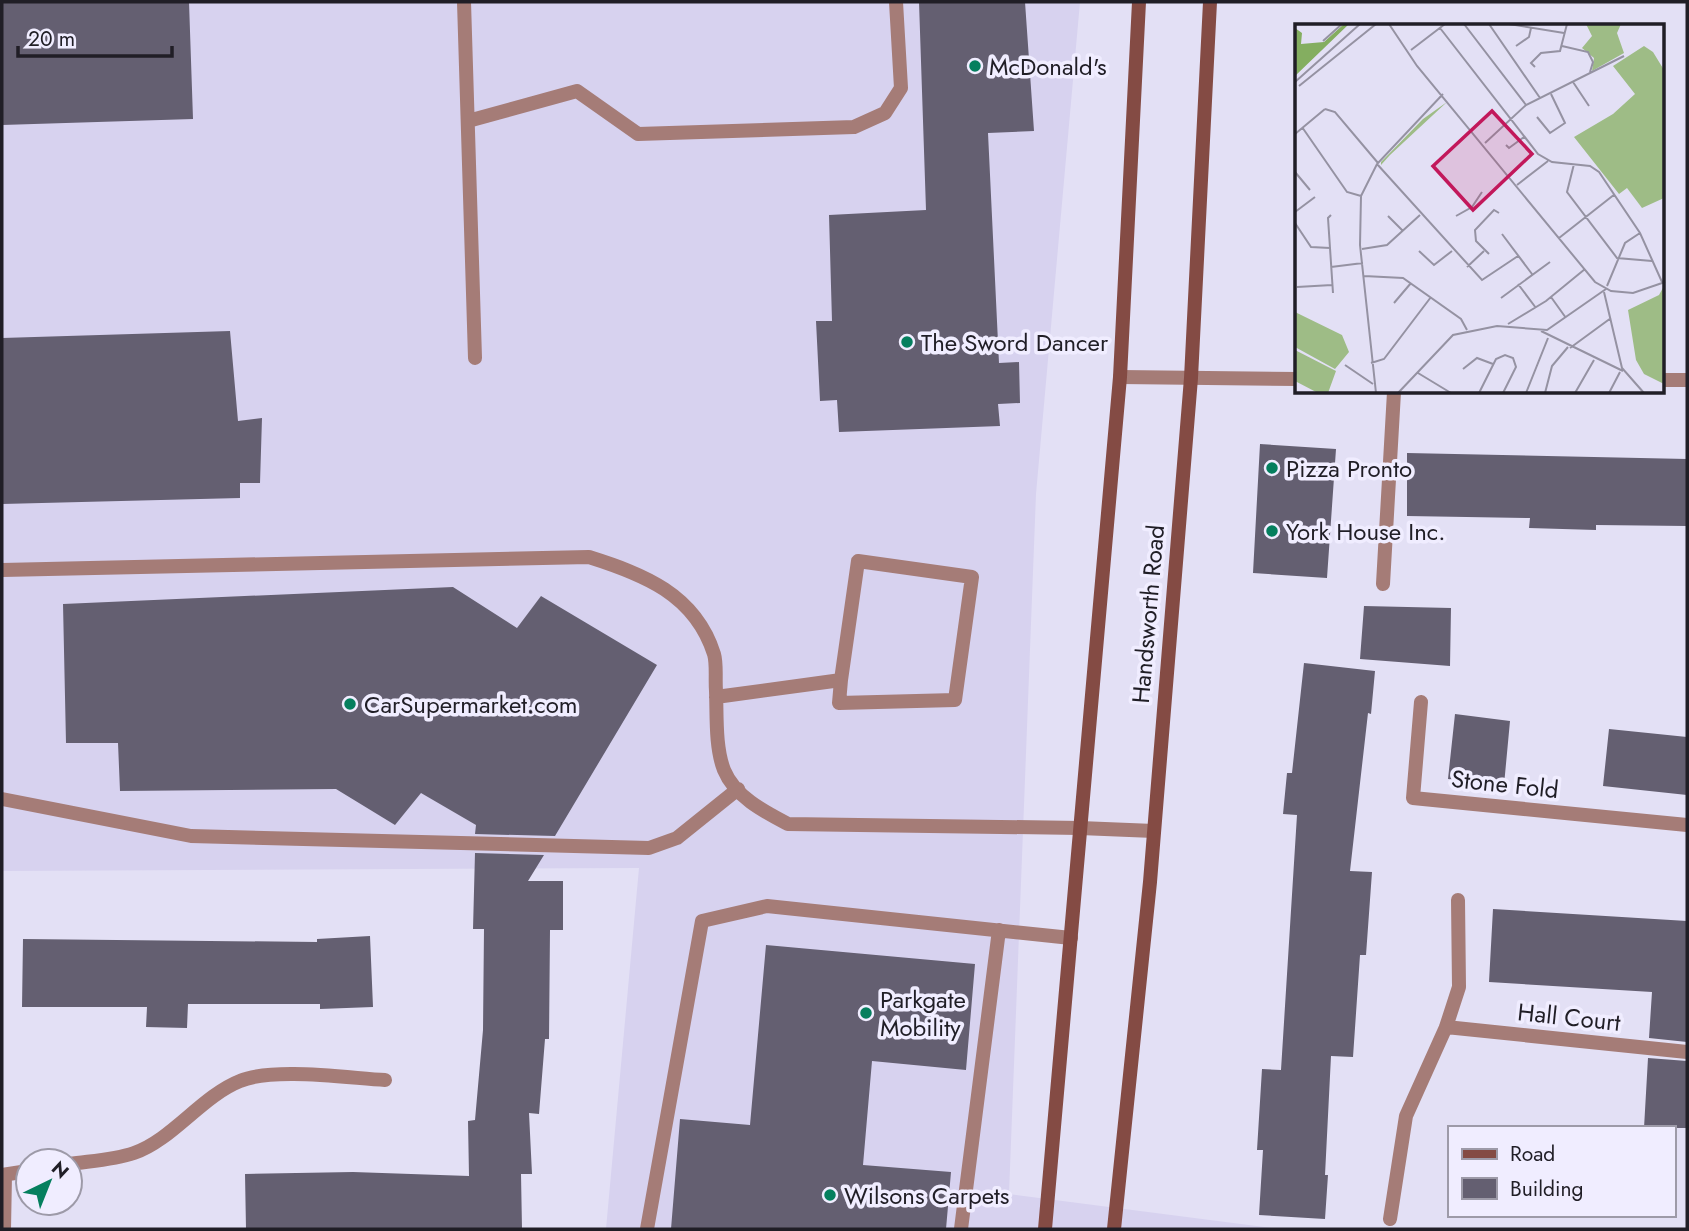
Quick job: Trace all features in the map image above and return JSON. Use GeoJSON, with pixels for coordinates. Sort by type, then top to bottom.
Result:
{"type":"FeatureCollection","features":[{"type":"Feature","properties":{"kind":"main road","name":"Handsworth Road"},"geometry":{"type":"LineString","coordinates":[[1045,1229],[1120,377],[1139,2]]}},
{"type":"Feature","properties":{"kind":"main road","name":"Handsworth Road"},"geometry":{"type":"LineString","coordinates":[[1114,1229],[1154,831],[1191,378],[1210,2]]}},
{"type":"Feature","properties":{"kind":"street"},"geometry":{"type":"LineString","coordinates":[[464,2],[475,358]]}},
{"type":"Feature","properties":{"kind":"street"},"geometry":{"type":"LineString","coordinates":[[468,121],[577,91],[638,134],[854,127],[885,113],[901,88],[896,2]]}},
{"type":"Feature","properties":{"kind":"street"},"geometry":{"type":"LineString","coordinates":[[1120,377],[1295,379]]}},
{"type":"Feature","properties":{"kind":"street"},"geometry":{"type":"LineString","coordinates":[[1664,380],[1687,380]]}},
{"type":"Feature","properties":{"kind":"street"},"geometry":{"type":"LineString","coordinates":[[1383,584],[1394,394]]}},
{"type":"Feature","properties":{"kind":"street"},"geometry":{"type":"LineString","coordinates":[[2,570],[589,556],[625,568],[669,590],[696,619],[714,655],[719,748],[724,771],[758,808],[788,824],[1154,831]]}},
{"type":"Feature","properties":{"kind":"street"},"geometry":{"type":"LineString","coordinates":[[858,561],[972,577],[955,700],[839,703],[841,680],[858,561]]}},
{"type":"Feature","properties":{"kind":"street"},"geometry":{"type":"LineString","coordinates":[[716,697],[841,680]]}},
{"type":"Feature","properties":{"kind":"street","name":"Stone Fold"},"geometry":{"type":"LineString","coordinates":[[1422,702],[1413,798],[1687,825]]}},
{"type":"Feature","properties":{"kind":"street"},"geometry":{"type":"LineString","coordinates":[[2,799],[191,836],[649,848],[677,838],[738,789]]}},
{"type":"Feature","properties":{"kind":"street"},"geometry":{"type":"LineString","coordinates":[[1390,1219],[1406,1116],[1446,1027],[1459,986],[1458,900]]}},
{"type":"Feature","properties":{"kind":"street"},"geometry":{"type":"LineString","coordinates":[[647,1229],[702,921],[767,906],[1071,938]]}},
{"type":"Feature","properties":{"kind":"street"},"geometry":{"type":"LineString","coordinates":[[961,1229],[999,930]]}},
{"type":"Feature","properties":{"kind":"street","name":"Hall Court"},"geometry":{"type":"LineString","coordinates":[[1446,1027],[1687,1052]]}},
{"type":"Feature","properties":{"kind":"street"},"geometry":{"type":"LineString","coordinates":[[84,1162],[134,1153],[242,1079],[284,1074],[385,1080]]}},
{"type":"Feature","properties":{"kind":"street"},"geometry":{"type":"LineString","coordinates":[[3,1175],[4,1229]]}},
{"type":"Feature","properties":{"kind":"shaded area"},"geometry":{"type":"Polygon","coordinates":[[[2,2],[1080,2],[1036,494],[1009,1194],[1279,1229],[606,1229],[639,868],[2,871],[2,2]]]}},
{"type":"Feature","properties":{"kind":"building"},"geometry":{"type":"Polygon","coordinates":[[[2,2],[189,2],[193,119],[2,125],[2,2]]]}},
{"type":"Feature","properties":{"kind":"building","name":"The Sword Dancer"},"geometry":{"type":"Polygon","coordinates":[[[919,2],[1025,2],[1034,131],[988,133],[999,363],[1019,362],[1020,403],[998,404],[1000,426],[839,432],[837,400],[820,401],[816,321],[832,321],[829,215],[926,210],[919,2]]]}},
{"type":"Feature","properties":{"kind":"building"},"geometry":{"type":"Polygon","coordinates":[[[230,331],[238,421],[262,418],[260,483],[240,483],[240,498],[2,504],[2,338],[230,331]]]}},
{"type":"Feature","properties":{"kind":"building"},"geometry":{"type":"Polygon","coordinates":[[[1260,444],[1336,449],[1327,578],[1253,573],[1260,444]]]}},
{"type":"Feature","properties":{"kind":"building"},"geometry":{"type":"Polygon","coordinates":[[[1407,453],[1687,459],[1687,526],[1596,525],[1596,530],[1529,528],[1530,518],[1407,516],[1407,453]]]}},
{"type":"Feature","properties":{"kind":"building","name":"CarSupermarket.com"},"geometry":{"type":"Polygon","coordinates":[[[453,587],[517,628],[541,596],[657,665],[555,836],[475,834],[476,825],[421,793],[395,825],[336,789],[120,791],[118,743],[66,743],[63,604],[453,587]]]}},
{"type":"Feature","properties":{"kind":"building"},"geometry":{"type":"Polygon","coordinates":[[[1364,606],[1451,608],[1450,666],[1360,659],[1364,606]]]}},
{"type":"Feature","properties":{"kind":"building"},"geometry":{"type":"Polygon","coordinates":[[[1304,663],[1375,671],[1350,871],[1372,872],[1366,955],[1360,955],[1353,1057],[1331,1056],[1325,1219],[1259,1215],[1263,1150],[1257,1150],[1262,1069],[1281,1070],[1297,815],[1283,814],[1287,773],[1292,773],[1304,663]]]}},
{"type":"Feature","properties":{"kind":"building"},"geometry":{"type":"Polygon","coordinates":[[[1455,714],[1510,721],[1504,785],[1448,779],[1455,714]]]}},
{"type":"Feature","properties":{"kind":"building"},"geometry":{"type":"Polygon","coordinates":[[[1609,729],[1687,737],[1687,795],[1603,786],[1609,729]]]}},
{"type":"Feature","properties":{"kind":"building"},"geometry":{"type":"Polygon","coordinates":[[[475,853],[544,855],[528,881],[563,881],[563,930],[550,930],[549,1039],[545,1039],[539,1114],[529,1113],[532,1174],[521,1174],[522,1229],[246,1229],[245,1174],[353,1172],[469,1176],[468,1121],[475,1120],[483,1030],[484,929],[473,929],[475,853]]]}},
{"type":"Feature","properties":{"kind":"building"},"geometry":{"type":"Polygon","coordinates":[[[1493,909],[1687,921],[1687,1042],[1649,1038],[1652,992],[1489,982],[1493,909]]]}},
{"type":"Feature","properties":{"kind":"building"},"geometry":{"type":"Polygon","coordinates":[[[370,936],[373,1007],[320,1009],[320,1004],[188,1004],[187,1028],[146,1027],[147,1007],[22,1007],[23,939],[317,942],[317,939],[370,936]]]}},
{"type":"Feature","properties":{"kind":"building","name":"Parkgate Mobility"},"geometry":{"type":"Polygon","coordinates":[[[766,945],[975,964],[966,1070],[872,1061],[863,1165],[951,1172],[946,1229],[671,1229],[680,1119],[750,1125],[766,945]]]}},
{"type":"Feature","properties":{"kind":"building"},"geometry":{"type":"Polygon","coordinates":[[[1648,1058],[1687,1061],[1687,1128],[1644,1126],[1648,1058]]]}},
{"type":"Feature","properties":{"kind":"place","name":"McDonald's"},"geometry":{"type":"Point","coordinates":[975,66]}},
{"type":"Feature","properties":{"kind":"place","name":"The Sword Dancer"},"geometry":{"type":"Point","coordinates":[907,342]}},
{"type":"Feature","properties":{"kind":"place","name":"Pizza Pronto"},"geometry":{"type":"Point","coordinates":[1272,468]}},
{"type":"Feature","properties":{"kind":"place","name":"York House Inc."},"geometry":{"type":"Point","coordinates":[1272,531]}},
{"type":"Feature","properties":{"kind":"place","name":"CarSupermarket.com"},"geometry":{"type":"Point","coordinates":[350,704]}},
{"type":"Feature","properties":{"kind":"place","name":"Parkgate Mobility"},"geometry":{"type":"Point","coordinates":[866,1013]}},
{"type":"Feature","properties":{"kind":"place","name":"Wilsons Carpets"},"geometry":{"type":"Point","coordinates":[830,1195]}}]}
